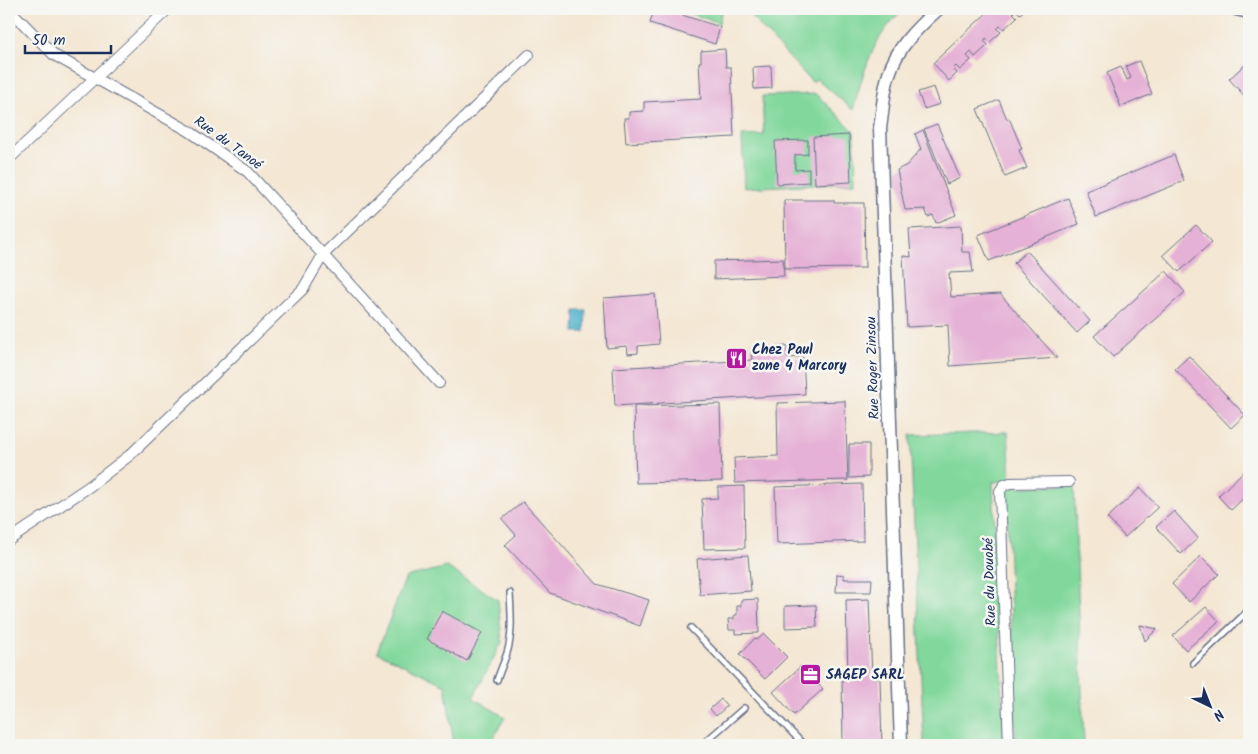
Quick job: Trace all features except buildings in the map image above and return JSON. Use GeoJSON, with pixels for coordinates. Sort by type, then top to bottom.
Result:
{"type":"FeatureCollection","features":[{"type":"Feature","properties":{"kind":"street","name":"Rue du Tanoé"},"geometry":{"type":"LineString","coordinates":[[10,9],[54,55],[189,131],[248,172],[439,383]]}},
{"type":"Feature","properties":{"kind":"street"},"geometry":{"type":"LineString","coordinates":[[9,159],[168,9]]}},
{"type":"Feature","properties":{"kind":"street","name":"Rue Roger Zinsou"},"geometry":{"type":"LineString","coordinates":[[901,745],[880,128],[886,87],[894,60],[908,38],[938,9]]}},
{"type":"Feature","properties":{"kind":"street"},"geometry":{"type":"LineString","coordinates":[[1236,9],[1249,12]]}},
{"type":"Feature","properties":{"kind":"street"},"geometry":{"type":"LineString","coordinates":[[9,540],[90,486],[130,455],[303,289],[323,255],[529,55]]}},
{"type":"Feature","properties":{"kind":"street","name":"Rue du Douobé"},"geometry":{"type":"LineString","coordinates":[[1009,745],[1000,491],[1004,485],[1010,483],[1070,482]]}},
{"type":"Feature","properties":{"kind":"lane"},"geometry":{"type":"LineString","coordinates":[[496,680],[509,642],[511,628],[510,593]]}},
{"type":"Feature","properties":{"kind":"lane"},"geometry":{"type":"LineString","coordinates":[[1193,663],[1249,610]]}},
{"type":"Feature","properties":{"kind":"lane"},"geometry":{"type":"LineString","coordinates":[[691,628],[804,745]]}},
{"type":"Feature","properties":{"kind":"lane"},"geometry":{"type":"LineString","coordinates":[[704,743],[744,708]]}},
{"type":"Feature","properties":{"kind":"green space"},"geometry":{"type":"Polygon","coordinates":[[[676,9],[722,9],[719,23],[676,9]]]}},
{"type":"Feature","properties":{"kind":"green space"},"geometry":{"type":"Polygon","coordinates":[[[744,9],[904,9],[884,31],[877,43],[866,68],[853,110],[817,79],[812,82],[744,9]]]}},
{"type":"Feature","properties":{"kind":"green space"},"geometry":{"type":"Polygon","coordinates":[[[816,94],[854,131],[856,182],[744,188],[742,136],[764,135],[762,96],[816,94]]]}},
{"type":"Feature","properties":{"kind":"green space"},"geometry":{"type":"Polygon","coordinates":[[[1008,432],[1011,481],[993,482],[1004,745],[924,745],[910,435],[1008,432]]]}},
{"type":"Feature","properties":{"kind":"green space"},"geometry":{"type":"Polygon","coordinates":[[[1074,485],[1084,745],[1016,745],[1006,488],[1074,485]]]}},
{"type":"Feature","properties":{"kind":"green space"},"geometry":{"type":"Polygon","coordinates":[[[447,567],[498,600],[502,642],[473,698],[505,717],[490,745],[454,745],[445,685],[377,652],[406,577],[447,567]]]}},
{"type":"Feature","properties":{"kind":"water"},"geometry":{"type":"Polygon","coordinates":[[[575,310],[586,310],[585,332],[574,332],[575,310]]]}},
{"type":"Feature","properties":{"kind":"place","name":"Chez Paul zone 4 Marcory"},"geometry":{"type":"Point","coordinates":[736,358]}},
{"type":"Feature","properties":{"kind":"place","name":"SAGEP SARL"},"geometry":{"type":"Point","coordinates":[810,675]}}]}
